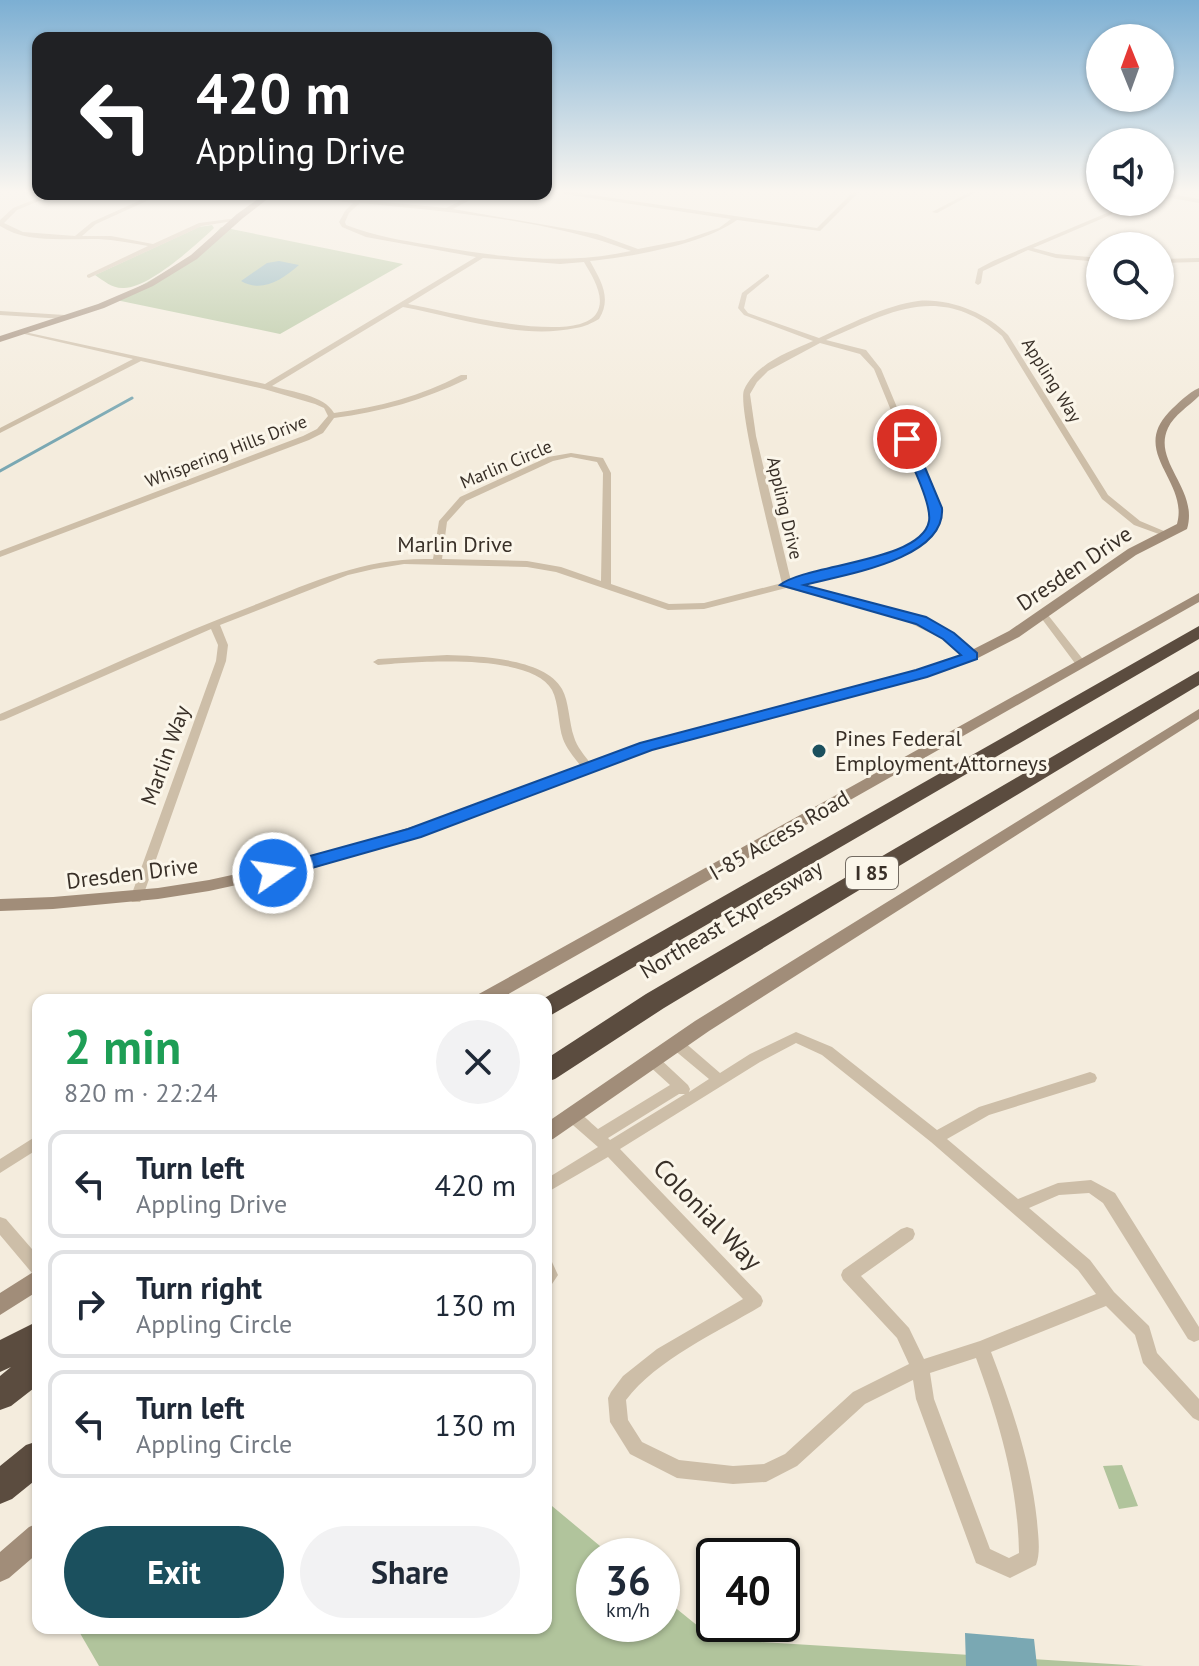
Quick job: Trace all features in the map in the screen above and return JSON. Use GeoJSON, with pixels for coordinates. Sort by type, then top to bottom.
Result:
{"type":"FeatureCollection","features":[{"type":"Feature","properties":{"kind":"highway","name":"Northeast Expressway"},"geometry":{"type":"LineString","coordinates":[[552,1006],[1199,631]]}},
{"type":"Feature","properties":{"kind":"highway","name":"Northeast Expressway"},"geometry":{"type":"LineString","coordinates":[[552,1068],[655,1001],[1199,677]]}},
{"type":"Feature","properties":{"kind":"highway"},"geometry":{"type":"LineString","coordinates":[[0,1357],[32,1338]]}},
{"type":"Feature","properties":{"kind":"highway"},"geometry":{"type":"LineString","coordinates":[[0,1395],[32,1371]]}},
{"type":"Feature","properties":{"kind":"highway"},"geometry":{"type":"LineString","coordinates":[[0,1487],[32,1462]]}},
{"type":"Feature","properties":{"kind":"street"},"geometry":{"type":"LineString","coordinates":[[89,276],[103,270]]}},
{"type":"Feature","properties":{"kind":"street"},"geometry":{"type":"LineString","coordinates":[[0,339],[65,317],[173,270]]}},
{"type":"Feature","properties":{"kind":"street"},"geometry":{"type":"LineString","coordinates":[[266,387],[460,270]]}},
{"type":"Feature","properties":{"kind":"street"},"geometry":{"type":"LineString","coordinates":[[403,305],[532,328],[578,326],[597,318],[603,300],[601,287],[592,270]]}},
{"type":"Feature","properties":{"kind":"street"},"geometry":{"type":"LineString","coordinates":[[978,283],[981,270]]}},
{"type":"Feature","properties":{"kind":"street"},"geometry":{"type":"LineString","coordinates":[[767,276],[744,294],[741,308],[755,319],[820,341]]}},
{"type":"Feature","properties":{"kind":"street","name":"Appling Way"},"geometry":{"type":"LineString","coordinates":[[877,318],[920,303],[971,314],[997,327],[1114,508],[1137,523],[1167,534]]}},
{"type":"Feature","properties":{"kind":"street"},"geometry":{"type":"LineString","coordinates":[[0,313],[65,317]]}},
{"type":"Feature","properties":{"kind":"street","name":"Appling Drive"},"geometry":{"type":"LineString","coordinates":[[877,318],[765,368],[746,394],[752,436],[787,585],[921,621],[949,636],[972,656]]}},
{"type":"Feature","properties":{"kind":"street","name":"Whispering Hills Drive"},"geometry":{"type":"LineString","coordinates":[[0,554],[306,438],[320,431],[332,416],[327,407],[318,402],[266,387],[22,332]]}},
{"type":"Feature","properties":{"kind":"street","name":"Marlin Drive"},"geometry":{"type":"LineString","coordinates":[[0,718],[214,624],[345,573],[404,561],[527,564],[558,569],[668,607],[704,606],[879,561],[905,551],[932,531],[936,521],[935,508],[877,369],[863,352],[820,341]]}},
{"type":"Feature","properties":{"kind":"street"},"geometry":{"type":"LineString","coordinates":[[0,431],[139,359]]}},
{"type":"Feature","properties":{"kind":"street"},"geometry":{"type":"LineString","coordinates":[[332,416],[375,411],[423,396],[464,377]]}},
{"type":"Feature","properties":{"kind":"street","name":"Dresden Drive"},"geometry":{"type":"LineString","coordinates":[[0,905],[78,904],[136,899],[316,862],[415,833],[646,747],[922,674],[972,656],[1045,617],[1135,549],[1182,527],[1195,507],[1194,496],[1162,449],[1162,428],[1199,391]]}},
{"type":"Feature","properties":{"kind":"street","name":"Marlin Circle"},"geometry":{"type":"LineString","coordinates":[[437,561],[443,521],[463,499],[551,459],[584,455],[600,460],[607,473],[606,584]]}},
{"type":"Feature","properties":{"kind":"street","name":"I-85 Access Road"},"geometry":{"type":"LineString","coordinates":[[494,994],[1199,597]]}},
{"type":"Feature","properties":{"kind":"street"},"geometry":{"type":"LineString","coordinates":[[1045,617],[1081,664]]}},
{"type":"Feature","properties":{"kind":"street","name":"Marlin Way"},"geometry":{"type":"LineString","coordinates":[[136,899],[221,661],[223,645],[214,624]]}},
{"type":"Feature","properties":{"kind":"street"},"geometry":{"type":"LineString","coordinates":[[378,662],[496,661],[524,667],[552,682],[557,689],[569,741],[588,768]]}},
{"type":"Feature","properties":{"kind":"street"},"geometry":{"type":"LineString","coordinates":[[552,1129],[746,998],[1199,713]]}},
{"type":"Feature","properties":{"kind":"street"},"geometry":{"type":"LineString","coordinates":[[552,1182],[603,1143],[686,1092],[719,1080],[796,1037],[827,1051],[936,1138],[1084,1265],[1108,1297],[1143,1331],[1149,1357],[1199,1412]]}},
{"type":"Feature","properties":{"kind":"street"},"geometry":{"type":"LineString","coordinates":[[678,1045],[719,1080]]}},
{"type":"Feature","properties":{"kind":"street"},"geometry":{"type":"LineString","coordinates":[[653,1061],[686,1092]]}},
{"type":"Feature","properties":{"kind":"street"},"geometry":{"type":"LineString","coordinates":[[936,1138],[984,1111],[1090,1078]]}},
{"type":"Feature","properties":{"kind":"street","name":"Colonial Way"},"geometry":{"type":"LineString","coordinates":[[571,1115],[603,1143],[755,1301],[663,1355],[629,1382],[617,1398],[619,1422],[636,1448],[677,1469],[733,1475],[766,1473],[791,1460],[859,1398],[920,1368],[981,1348],[1108,1297]]}},
{"type":"Feature","properties":{"kind":"street"},"geometry":{"type":"LineString","coordinates":[[0,1167],[32,1145]]}},
{"type":"Feature","properties":{"kind":"street"},"geometry":{"type":"LineString","coordinates":[[1016,1207],[1058,1189],[1091,1186],[1109,1198],[1194,1334]]}},
{"type":"Feature","properties":{"kind":"street"},"geometry":{"type":"LineString","coordinates":[[0,1224],[32,1261]]}},
{"type":"Feature","properties":{"kind":"street"},"geometry":{"type":"LineString","coordinates":[[907,1234],[849,1275],[903,1333],[920,1368],[925,1399],[983,1556],[1010,1568],[1029,1558],[1030,1527],[1004,1407],[981,1348]]}},
{"type":"Feature","properties":{"kind":"street"},"geometry":{"type":"LineString","coordinates":[[0,1305],[32,1283]]}},
{"type":"Feature","properties":{"kind":"street"},"geometry":{"type":"LineString","coordinates":[[0,1569],[32,1541]]}},
{"type":"Feature","properties":{"kind":"green space"},"geometry":{"type":"Polygon","coordinates":[[[106,270],[163,270],[146,281],[124,288],[109,284],[95,275],[106,270]]]}},
{"type":"Feature","properties":{"kind":"green space"},"geometry":{"type":"Polygon","coordinates":[[[169,270],[393,270],[280,334],[116,300],[169,270]]]}},
{"type":"Feature","properties":{"kind":"green space"},"geometry":{"type":"Polygon","coordinates":[[[1122,1465],[1138,1506],[1119,1509],[1103,1466],[1122,1465]]]}},
{"type":"Feature","properties":{"kind":"green space"},"geometry":{"type":"Polygon","coordinates":[[[552,1506],[590,1538],[576,1538],[576,1642],[680,1642],[680,1612],[696,1624],[696,1642],[762,1642],[1144,1666],[99,1666],[80,1634],[552,1634],[552,1506]]]}},
{"type":"Feature","properties":{"kind":"water"},"geometry":{"type":"Polygon","coordinates":[[[257,270],[293,270],[264,285],[241,281],[257,270]]]}},
{"type":"Feature","properties":{"kind":"water"},"geometry":{"type":"Polygon","coordinates":[[[965,1633],[1034,1639],[1037,1666],[966,1666],[965,1633]]]}},
{"type":"Feature","properties":{"kind":"waterway"},"geometry":{"type":"LineString","coordinates":[[0,471],[132,398]]}},
{"type":"Feature","properties":{"kind":"place","name":"Pines Federal Employment Attorneys"},"geometry":{"type":"Point","coordinates":[819,751]}},
{"type":"Feature","properties":{"kind":"route"},"geometry":{"type":"LineString","coordinates":[[273,873],[415,833],[646,747],[922,674],[972,656],[949,636],[921,621],[787,585],[879,561],[905,551],[932,531],[936,521],[935,508],[907,439]]}}]}
